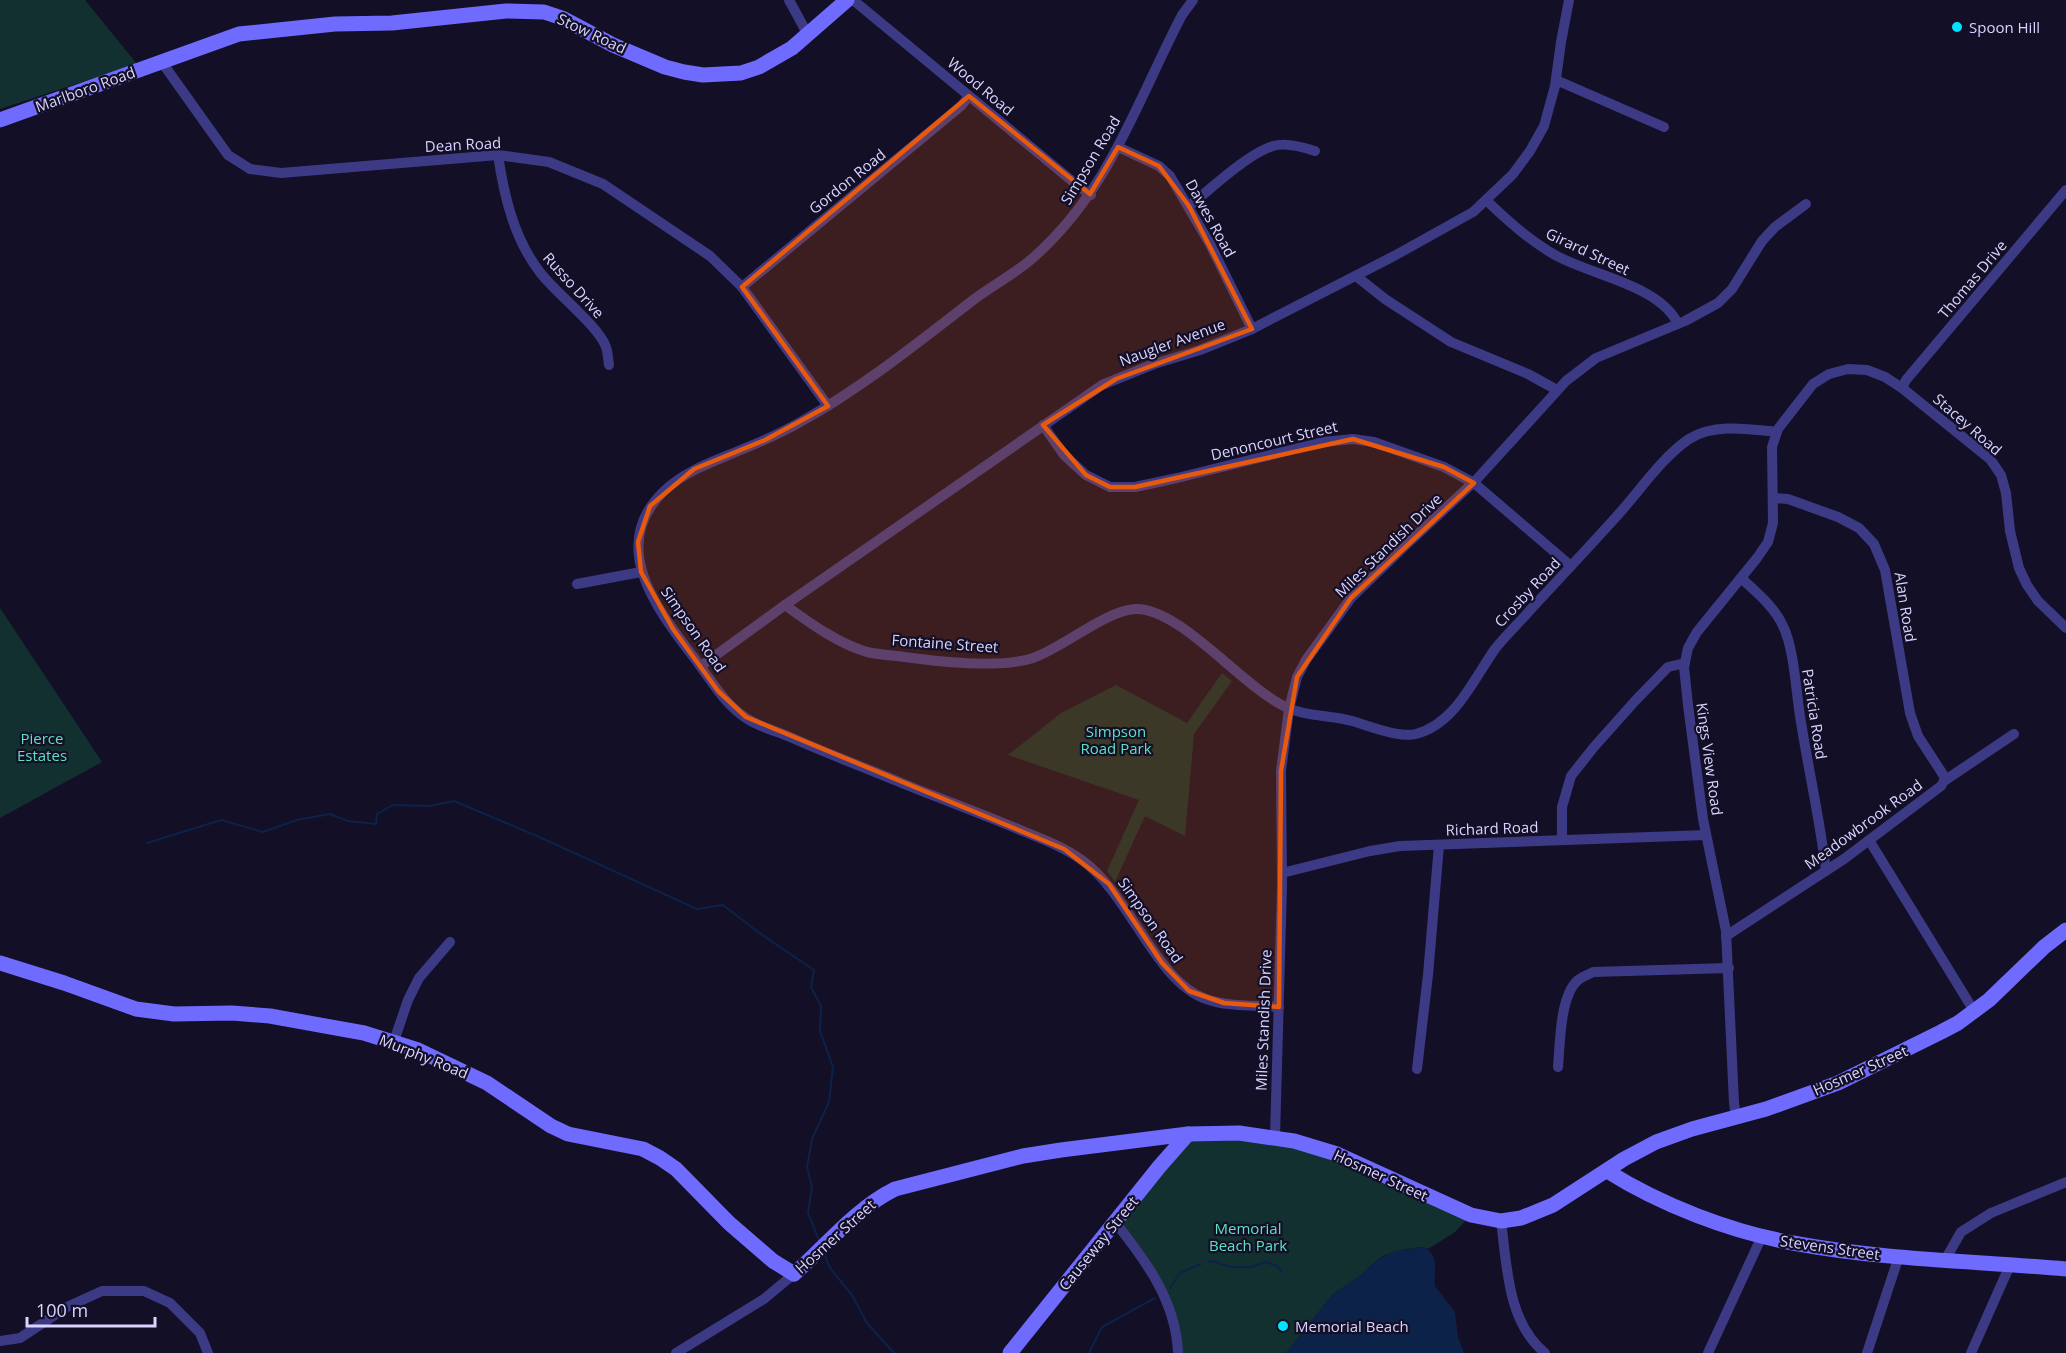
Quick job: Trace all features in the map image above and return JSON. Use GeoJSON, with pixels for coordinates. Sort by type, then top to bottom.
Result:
{"type":"FeatureCollection","features":[{"type":"Feature","properties":{"kind":"street"},"geometry":{"type":"LineString","coordinates":[[789,0],[808,35]]}},
{"type":"Feature","properties":{"kind":"street","name":"Stow Road"},"geometry":{"type":"LineString","coordinates":[[166,60],[239,34],[258,31],[344,24],[392,23],[526,6],[562,18],[613,45],[665,67],[703,75],[741,73],[784,54],[847,0]]}},
{"type":"Feature","properties":{"kind":"street","name":"Wood Road"},"geometry":{"type":"LineString","coordinates":[[853,0],[1091,195]]}},
{"type":"Feature","properties":{"kind":"street","name":"Simpson Road"},"geometry":{"type":"LineString","coordinates":[[1193,0],[1173,32],[1118,147],[1091,195],[1060,231],[1018,270],[970,302],[933,332],[828,406],[773,436],[694,469],[663,492],[651,506],[642,523],[639,542],[641,572],[662,613],[700,666],[731,705],[746,717],[762,726],[976,811],[1081,858],[1109,884],[1162,963],[1174,978],[1189,990],[1215,1001],[1279,1007]]}},
{"type":"Feature","properties":{"kind":"street","name":"Naugler Avenue"},"geometry":{"type":"LineString","coordinates":[[700,666],[784,605],[1102,386],[1252,328],[1356,276],[1473,212],[1513,174],[1544,126],[1556,80],[1569,0]]}},
{"type":"Feature","properties":{"kind":"street","name":"Marlboro Road"},"geometry":{"type":"LineString","coordinates":[[0,120],[166,60]]}},
{"type":"Feature","properties":{"kind":"street","name":"Dean Road"},"geometry":{"type":"LineString","coordinates":[[166,60],[228,155],[250,169],[281,173],[498,155],[549,162],[603,184],[710,256],[742,287],[828,406]]}},
{"type":"Feature","properties":{"kind":"street"},"geometry":{"type":"LineString","coordinates":[[1556,80],[1664,127]]}},
{"type":"Feature","properties":{"kind":"street","name":"Gordon Road"},"geometry":{"type":"LineString","coordinates":[[742,287],[868,185],[961,106],[969,96]]}},
{"type":"Feature","properties":{"kind":"street"},"geometry":{"type":"LineString","coordinates":[[1189,206],[1253,156],[1275,145],[1300,146],[1315,151]]}},
{"type":"Feature","properties":{"kind":"street","name":"Dawes Road"},"geometry":{"type":"LineString","coordinates":[[1118,147],[1159,166],[1170,176],[1189,206],[1252,328]]}},
{"type":"Feature","properties":{"kind":"street","name":"Russo Drive"},"geometry":{"type":"LineString","coordinates":[[498,155],[502,182],[513,223],[529,256],[539,272],[593,329],[605,345],[609,365]]}},
{"type":"Feature","properties":{"kind":"street","name":"Thomas Drive"},"geometry":{"type":"LineString","coordinates":[[1902,388],[1906,380],[2066,190]]}},
{"type":"Feature","properties":{"kind":"street","name":"Girard Street"},"geometry":{"type":"LineString","coordinates":[[1486,200],[1528,238],[1558,257],[1653,297],[1668,308],[1678,324]]}},
{"type":"Feature","properties":{"kind":"street","name":"Miles Standish Drive"},"geometry":{"type":"LineString","coordinates":[[1275,1137],[1282,873],[1280,790],[1282,752],[1297,677],[1306,660],[1351,598],[1474,483],[1557,390],[1580,368],[1596,358],[1702,313],[1718,303],[1732,289],[1762,240],[1775,227],[1806,204]]}},
{"type":"Feature","properties":{"kind":"street"},"geometry":{"type":"LineString","coordinates":[[1356,276],[1385,299],[1451,342],[1528,374],[1557,390]]}},
{"type":"Feature","properties":{"kind":"street","name":"Stacey Road"},"geometry":{"type":"LineString","coordinates":[[1777,432],[1813,384],[1829,374],[1848,369],[1867,370],[1885,377],[1902,388],[1990,459],[2001,475],[2006,493],[2010,531],[2019,568],[2038,601],[2066,628]]}},
{"type":"Feature","properties":{"kind":"street","name":"Denoncourt Street"},"geometry":{"type":"LineString","coordinates":[[1043,425],[1064,454],[1086,476],[1110,487],[1135,487],[1323,442],[1353,438],[1374,442],[1444,466],[1474,483],[1571,566]]}},
{"type":"Feature","properties":{"kind":"street","name":"Crosby Road"},"geometry":{"type":"LineString","coordinates":[[1289,709],[1346,719],[1386,731],[1412,735],[1436,726],[1458,704],[1498,645],[1661,465],[1690,438],[1713,430],[1748,429],[1777,432]]}},
{"type":"Feature","properties":{"kind":"street","name":"Kings View Road"},"geometry":{"type":"LineString","coordinates":[[1736,1117],[1726,936],[1706,835],[1688,705],[1685,663],[1688,648],[1697,632],[1768,542],[1773,524],[1772,447],[1777,432]]}},
{"type":"Feature","properties":{"kind":"street","name":"Alan Road"},"geometry":{"type":"LineString","coordinates":[[1773,498],[1788,499],[1838,517],[1859,528],[1874,544],[1885,570],[1910,713],[1918,736],[1944,776],[1944,781]]}},
{"type":"Feature","properties":{"kind":"street"},"geometry":{"type":"LineString","coordinates":[[577,584],[641,572]]}},
{"type":"Feature","properties":{"kind":"street","name":"Patricia Road"},"geometry":{"type":"LineString","coordinates":[[1741,578],[1773,609],[1784,626],[1790,645],[1805,751],[1826,871]]}},
{"type":"Feature","properties":{"kind":"street","name":"Fontaine Street"},"geometry":{"type":"LineString","coordinates":[[784,605],[819,629],[868,652],[941,661],[1011,663],[1032,658],[1054,648],[1125,610],[1140,609],[1156,612],[1187,632],[1263,693],[1289,709]]}},
{"type":"Feature","properties":{"kind":"street"},"geometry":{"type":"LineString","coordinates":[[1562,840],[1562,807],[1571,776],[1614,724],[1668,667],[1685,663]]}},
{"type":"Feature","properties":{"kind":"street","name":"Meadowbrook Road"},"geometry":{"type":"LineString","coordinates":[[1726,936],[1826,871],[1941,786],[1944,781],[2014,734]]}},
{"type":"Feature","properties":{"kind":"street","name":"Richard Road"},"geometry":{"type":"LineString","coordinates":[[1282,873],[1370,851],[1400,846],[1706,835]]}},
{"type":"Feature","properties":{"kind":"street"},"geometry":{"type":"LineString","coordinates":[[1869,840],[1974,1011]]}},
{"type":"Feature","properties":{"kind":"street"},"geometry":{"type":"LineString","coordinates":[[1417,1069],[1439,845]]}},
{"type":"Feature","properties":{"kind":"street","name":"Hosmer Street"},"geometry":{"type":"LineString","coordinates":[[676,1353],[764,1299],[878,1197],[895,1189],[1023,1156],[1117,1141],[1188,1134],[1239,1133],[1275,1137],[1337,1154],[1471,1215],[1501,1221],[1521,1218],[1541,1211],[1639,1150],[1656,1142],[1692,1129],[1785,1103],[1847,1079],[1941,1032],[1974,1011],[2066,930]]}},
{"type":"Feature","properties":{"kind":"street"},"geometry":{"type":"LineString","coordinates":[[394,1041],[404,1009],[419,978],[450,942]]}},
{"type":"Feature","properties":{"kind":"street","name":"Murphy Road"},"geometry":{"type":"LineString","coordinates":[[0,963],[136,1009],[174,1014],[231,1013],[270,1016],[364,1033],[394,1041],[454,1065],[551,1126],[568,1134],[643,1149],[660,1158],[676,1169],[729,1224],[773,1261],[794,1274]]}},
{"type":"Feature","properties":{"kind":"street"},"geometry":{"type":"LineString","coordinates":[[1558,1067],[1568,992],[1577,980],[1593,972],[1729,968]]}},
{"type":"Feature","properties":{"kind":"street","name":"Causeway Street"},"geometry":{"type":"LineString","coordinates":[[1010,1353],[1158,1167],[1188,1134]]}},
{"type":"Feature","properties":{"kind":"street","name":"Stevens Street"},"geometry":{"type":"LineString","coordinates":[[1607,1171],[1632,1186],[1675,1206],[1762,1236],[1793,1244],[1899,1256],[2066,1269]]}},
{"type":"Feature","properties":{"kind":"street"},"geometry":{"type":"LineString","coordinates":[[1945,1260],[1961,1232],[1991,1213],[2066,1182]]}},
{"type":"Feature","properties":{"kind":"street"},"geometry":{"type":"LineString","coordinates":[[1501,1221],[1511,1291],[1517,1315],[1528,1334],[1545,1353]]}},
{"type":"Feature","properties":{"kind":"street"},"geometry":{"type":"LineString","coordinates":[[1115,1222],[1154,1276],[1171,1313],[1178,1350]]}},
{"type":"Feature","properties":{"kind":"street"},"geometry":{"type":"LineString","coordinates":[[1708,1353],[1762,1236]]}},
{"type":"Feature","properties":{"kind":"street"},"geometry":{"type":"LineString","coordinates":[[1867,1353],[1899,1256]]}},
{"type":"Feature","properties":{"kind":"street"},"geometry":{"type":"LineString","coordinates":[[1971,1353],[2010,1264]]}},
{"type":"Feature","properties":{"kind":"street"},"geometry":{"type":"LineString","coordinates":[[0,1341],[20,1338],[67,1307],[102,1291],[144,1291],[170,1303],[200,1333],[208,1353]]}},
{"type":"Feature","properties":{"kind":"highlighted area"},"geometry":{"type":"Polygon","coordinates":[[[969,96],[1090,194],[1118,147],[1159,166],[1189,206],[1252,329],[1116,379],[1043,425],[1086,475],[1110,487],[1135,487],[1353,439],[1444,467],[1474,483],[1351,598],[1297,677],[1281,771],[1279,1007],[1224,1003],[1189,991],[1162,963],[1109,884],[1064,849],[746,717],[718,691],[673,629],[641,572],[638,542],[650,506],[694,469],[765,440],[828,406],[742,287],[969,96]]]}},
{"type":"Feature","properties":{"kind":"green space"},"geometry":{"type":"Polygon","coordinates":[[[0,0],[85,0],[137,64],[0,109],[0,0]]]}},
{"type":"Feature","properties":{"kind":"green space","name":"Pierce Estates"},"geometry":{"type":"Polygon","coordinates":[[[0,608],[102,762],[0,818],[0,608]]]}},
{"type":"Feature","properties":{"kind":"green space","name":"Simpson Road Park"},"geometry":{"type":"Polygon","coordinates":[[[1222,673],[1232,681],[1194,734],[1185,836],[1145,816],[1115,882],[1107,871],[1139,800],[1008,755],[1061,713],[1116,685],[1187,723],[1222,673]]]}},
{"type":"Feature","properties":{"kind":"green space","name":"Memorial Beach Park"},"geometry":{"type":"Polygon","coordinates":[[[1188,1134],[1275,1137],[1471,1215],[1455,1232],[1428,1249],[1422,1247],[1402,1250],[1377,1260],[1360,1276],[1332,1295],[1286,1353],[1178,1353],[1171,1313],[1115,1222],[1188,1134]]]}},
{"type":"Feature","properties":{"kind":"water"},"geometry":{"type":"Polygon","coordinates":[[[1422,1247],[1428,1250],[1434,1258],[1435,1286],[1455,1312],[1458,1337],[1464,1353],[1286,1353],[1332,1295],[1360,1276],[1377,1260],[1392,1252],[1422,1247]]]}},
{"type":"Feature","properties":{"kind":"waterway"},"geometry":{"type":"LineString","coordinates":[[147,843],[221,820],[263,832],[297,820],[330,814],[348,821],[376,824],[377,814],[393,805],[429,806],[454,801],[697,909],[723,905],[814,970],[811,987],[821,1006],[820,1031],[833,1067],[829,1102],[812,1139],[807,1167],[812,1187],[808,1213],[819,1240]]}},
{"type":"Feature","properties":{"kind":"waterway"},"geometry":{"type":"LineString","coordinates":[[825,1256],[830,1268],[852,1295],[867,1323],[894,1353]]}},
{"type":"Feature","properties":{"kind":"waterway"},"geometry":{"type":"LineString","coordinates":[[1209,1262],[1213,1261],[1231,1267],[1251,1267],[1266,1262],[1277,1266],[1282,1272]]}},
{"type":"Feature","properties":{"kind":"waterway"},"geometry":{"type":"LineString","coordinates":[[1170,1288],[1180,1273],[1201,1264]]}},
{"type":"Feature","properties":{"kind":"waterway"},"geometry":{"type":"LineString","coordinates":[[1089,1353],[1102,1327],[1155,1298]]}},
{"type":"Feature","properties":{"kind":"place","name":"Spoon Hill"},"geometry":{"type":"Point","coordinates":[1957,27]}},
{"type":"Feature","properties":{"kind":"place","name":"Memorial Beach"},"geometry":{"type":"Point","coordinates":[1283,1326]}}]}
